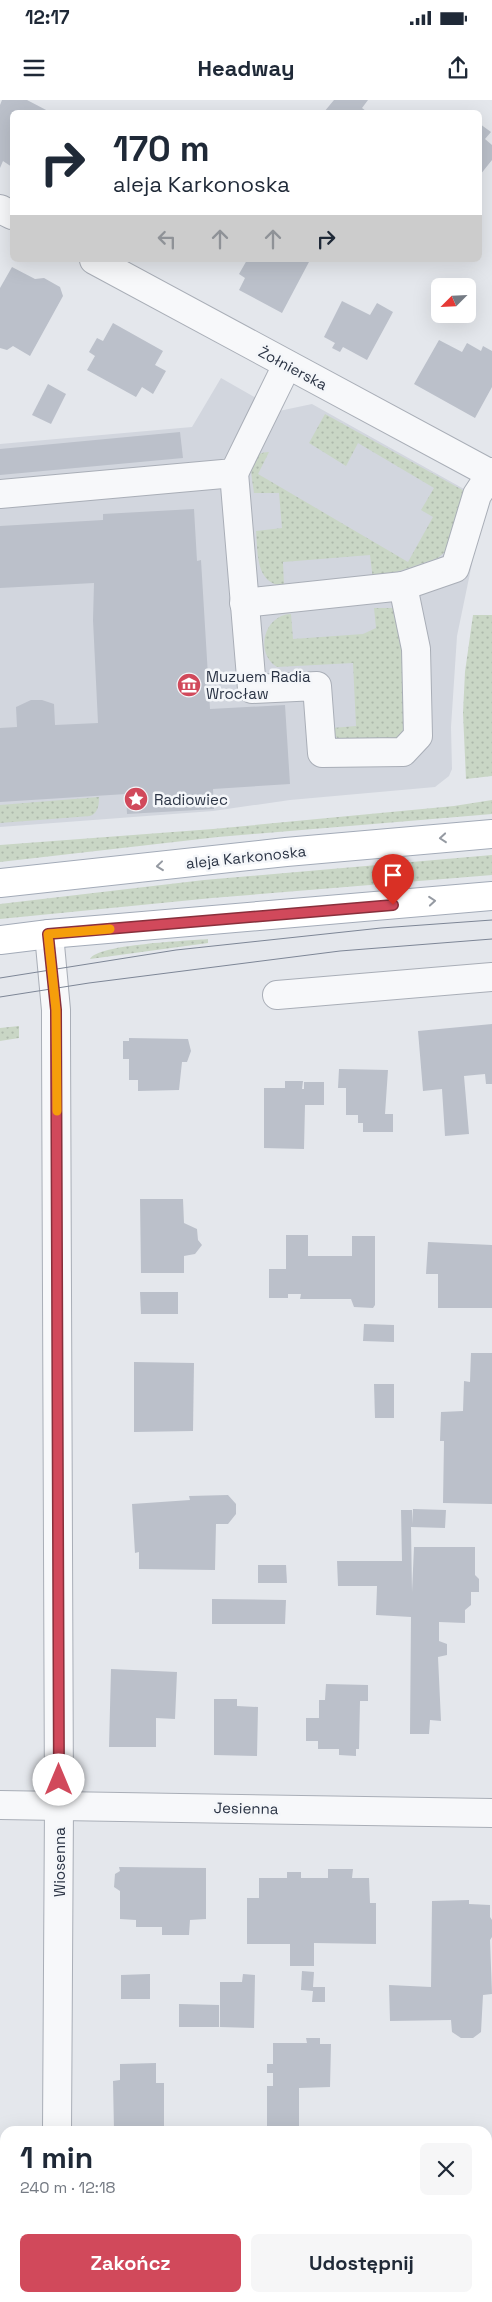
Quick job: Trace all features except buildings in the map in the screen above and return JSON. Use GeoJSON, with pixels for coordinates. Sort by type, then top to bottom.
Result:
{"type":"FeatureCollection","features":[{"type":"Feature","properties":{"kind":"main road","name":"aleja Karkonoska"},"geometry":{"type":"LineString","coordinates":[[0,883],[286,852],[492,834]]}},
{"type":"Feature","properties":{"kind":"main road"},"geometry":{"type":"LineString","coordinates":[[0,940],[48,934],[492,896]]}},
{"type":"Feature","properties":{"kind":"street","name":"Żołnierska"},"geometry":{"type":"LineString","coordinates":[[98,262],[287,366],[491,473]]}},
{"type":"Feature","properties":{"kind":"street"},"geometry":{"type":"LineString","coordinates":[[287,366],[234,473],[244,603],[252,689],[317,686],[322,754],[403,752],[418,736],[416,649],[403,586]]}},
{"type":"Feature","properties":{"kind":"street"},"geometry":{"type":"LineString","coordinates":[[0,494],[234,473]]}},
{"type":"Feature","properties":{"kind":"street"},"geometry":{"type":"LineString","coordinates":[[244,603],[403,586],[455,568],[477,495],[491,473]]}},
{"type":"Feature","properties":{"kind":"street","name":"Wiosenna"},"geometry":{"type":"LineString","coordinates":[[48,934],[56,1019],[59,1805],[57,2126]]}},
{"type":"Feature","properties":{"kind":"street"},"geometry":{"type":"LineString","coordinates":[[277,995],[492,977]]}},
{"type":"Feature","properties":{"kind":"street","name":"Jesienna"},"geometry":{"type":"LineString","coordinates":[[0,1805],[492,1813]]}},
{"type":"Feature","properties":{"kind":"shaded area"},"geometry":{"type":"Polygon","coordinates":[[[221,378],[279,411],[312,404],[489,503],[475,549],[457,636],[451,727],[452,769],[449,776],[435,787],[290,800],[213,811],[0,827],[0,444],[192,427],[221,378]]]}},
{"type":"Feature","properties":{"kind":"green space"},"geometry":{"type":"Polygon","coordinates":[[[325,414],[468,493],[447,550],[438,558],[373,580],[370,555],[283,562],[284,586],[268,580],[263,574],[258,558],[256,531],[282,528],[279,493],[254,493],[251,466],[256,456],[261,453],[269,452],[258,474],[408,562],[433,517],[421,510],[434,488],[358,443],[346,466],[309,443],[325,414]]]}},
{"type":"Feature","properties":{"kind":"green space"},"geometry":{"type":"Polygon","coordinates":[[[374,608],[397,608],[407,666],[408,724],[400,737],[392,742],[342,742],[336,737],[332,728],[356,726],[353,663],[277,667],[270,661],[266,653],[264,645],[265,636],[268,628],[274,621],[281,616],[291,614],[293,639],[363,634],[376,628],[374,608]]]}},
{"type":"Feature","properties":{"kind":"green space"},"geometry":{"type":"Polygon","coordinates":[[[473,615],[492,615],[492,776],[466,779],[463,713],[465,672],[473,615]]]}},
{"type":"Feature","properties":{"kind":"green space"},"geometry":{"type":"Polygon","coordinates":[[[99,797],[96,811],[90,816],[0,823],[0,805],[99,797]]]}},
{"type":"Feature","properties":{"kind":"green space"},"geometry":{"type":"Polygon","coordinates":[[[492,800],[492,814],[218,837],[0,862],[0,845],[213,829],[454,806],[492,800]]]}},
{"type":"Feature","properties":{"kind":"green space"},"geometry":{"type":"Polygon","coordinates":[[[492,855],[492,875],[212,898],[0,919],[0,904],[204,880],[492,855]]]}},
{"type":"Feature","properties":{"kind":"green space"},"geometry":{"type":"Polygon","coordinates":[[[208,939],[208,943],[90,959],[97,954],[109,950],[126,947],[208,939]]]}},
{"type":"Feature","properties":{"kind":"green space"},"geometry":{"type":"Polygon","coordinates":[[[19,1026],[19,1038],[0,1041],[0,1028],[19,1026]]]}},
{"type":"Feature","properties":{"kind":"tram line"},"geometry":{"type":"LineString","coordinates":[[0,978],[176,950],[381,928],[492,920]]}},
{"type":"Feature","properties":{"kind":"tram line"},"geometry":{"type":"LineString","coordinates":[[0,997],[89,983],[340,951],[492,939]]}},
{"type":"Feature","properties":{"kind":"slow traffic"},"geometry":{"type":"LineString","coordinates":[[57,1111],[56,1010],[48,934],[110,929]]}},
{"type":"Feature","properties":{"kind":"place","name":"Muzuem Radia Wrocław"},"geometry":{"type":"Point","coordinates":[189,685]}},
{"type":"Feature","properties":{"kind":"place","name":"Radiowiec"},"geometry":{"type":"Point","coordinates":[136,799]}},
{"type":"Feature","properties":{"kind":"route"},"geometry":{"type":"LineString","coordinates":[[59,1780],[56,1010],[48,934],[393,905]]}}]}
